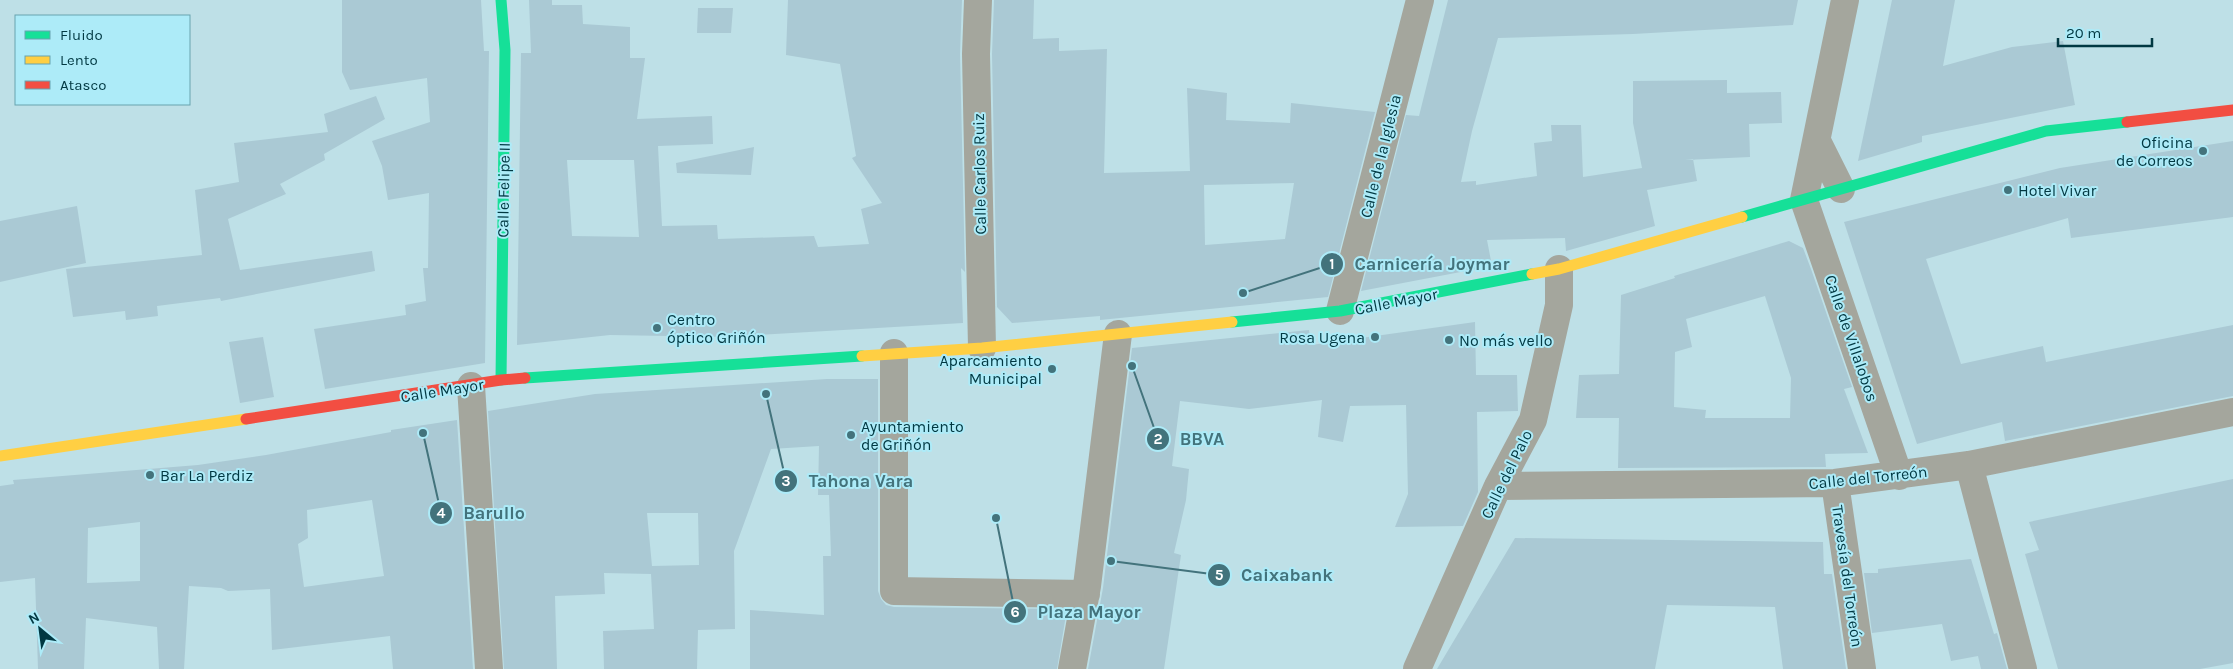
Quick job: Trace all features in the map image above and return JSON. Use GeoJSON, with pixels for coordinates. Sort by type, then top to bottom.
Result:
{"type":"FeatureCollection","features":[{"type":"Feature","properties":{"kind":"street","name":"Calle Felipe II"},"geometry":{"type":"LineString","coordinates":[[501,0],[505,50],[501,380]]}},
{"type":"Feature","properties":{"kind":"street","name":"Calle Carlos Ruiz"},"geometry":{"type":"LineString","coordinates":[[978,0],[982,348]]}},
{"type":"Feature","properties":{"kind":"street","name":"Calle de la Iglesia"},"geometry":{"type":"LineString","coordinates":[[1340,311],[1420,0]]}},
{"type":"Feature","properties":{"kind":"street"},"geometry":{"type":"LineString","coordinates":[[1804,200],[1845,0]]}},
{"type":"Feature","properties":{"kind":"street","name":"Calle Mayor"},"geometry":{"type":"LineString","coordinates":[[0,456],[501,380],[982,348],[1340,311],[1559,269],[2046,131],[2233,110]]}},
{"type":"Feature","properties":{"kind":"street"},"geometry":{"type":"LineString","coordinates":[[1817,141],[1841,189]]}},
{"type":"Feature","properties":{"kind":"street","name":"Calle de Villalobos"},"geometry":{"type":"LineString","coordinates":[[1804,200],[1899,476]]}},
{"type":"Feature","properties":{"kind":"street","name":"Calle del Palo"},"geometry":{"type":"LineString","coordinates":[[1417,669],[1498,486],[1533,420],[1559,305],[1559,269]]}},
{"type":"Feature","properties":{"kind":"street"},"geometry":{"type":"LineString","coordinates":[[1072,669],[1086,594],[1107,335]]}},
{"type":"Feature","properties":{"kind":"street"},"geometry":{"type":"LineString","coordinates":[[890,353],[894,591],[1086,594]]}},
{"type":"Feature","properties":{"kind":"street"},"geometry":{"type":"LineString","coordinates":[[471,386],[489,669]]}},
{"type":"Feature","properties":{"kind":"street","name":"Calle del Torreón"},"geometry":{"type":"LineString","coordinates":[[1498,486],[1835,483],[1899,476],[1969,465],[2233,412]]}},
{"type":"Feature","properties":{"kind":"street"},"geometry":{"type":"LineString","coordinates":[[1969,465],[2023,669]]}},
{"type":"Feature","properties":{"kind":"street","name":"Travesía del Torreón"},"geometry":{"type":"LineString","coordinates":[[1835,483],[1862,669]]}},
{"type":"Feature","properties":{"kind":"building"},"geometry":{"type":"Polygon","coordinates":[[[342,0],[481,0],[484,51],[489,51],[485,363],[325,389],[314,329],[406,315],[405,305],[426,301],[423,268],[428,268],[429,193],[388,200],[382,166],[372,141],[430,122],[427,78],[350,90],[342,72],[342,0]]]}},
{"type":"Feature","properties":{"kind":"building"},"geometry":{"type":"Polygon","coordinates":[[[529,0],[552,0],[552,5],[582,5],[583,24],[630,27],[630,58],[645,58],[637,119],[712,116],[713,144],[658,146],[662,226],[717,225],[718,239],[814,236],[818,247],[869,244],[861,209],[882,203],[852,158],[856,156],[840,64],[786,55],[788,0],[962,0],[960,54],[965,272],[961,268],[963,323],[726,337],[610,335],[517,345],[521,53],[531,53],[529,0]],[[567,160],[572,236],[639,237],[634,160],[567,160]]]}},
{"type":"Feature","properties":{"kind":"building"},"geometry":{"type":"Polygon","coordinates":[[[994,0],[1034,0],[1033,39],[1059,38],[1059,51],[1107,49],[1104,173],[1190,171],[1187,88],[1227,93],[1226,120],[1290,123],[1291,103],[1375,112],[1328,297],[1100,320],[1100,316],[1012,323],[997,307],[992,54],[994,0]],[[1294,183],[1204,185],[1205,245],[1285,239],[1294,183]]]}},
{"type":"Feature","properties":{"kind":"building"},"geometry":{"type":"Polygon","coordinates":[[[1448,0],[1798,0],[1793,25],[1633,34],[1498,38],[1472,131],[1461,182],[1476,181],[1476,185],[1537,176],[1534,143],[1552,141],[1551,125],[1581,125],[1583,177],[1642,168],[1633,123],[1633,81],[1727,80],[1727,93],[1781,92],[1782,123],[1749,124],[1750,157],[1693,160],[1697,181],[1647,190],[1655,226],[1566,251],[1565,238],[1487,240],[1492,266],[1361,291],[1406,115],[1419,116],[1448,0]]]}},
{"type":"Feature","properties":{"kind":"building"},"geometry":{"type":"Polygon","coordinates":[[[1892,0],[1955,0],[1943,66],[2012,47],[2063,41],[2075,105],[1922,136],[1922,142],[1858,161],[1892,0]]]}},
{"type":"Feature","properties":{"kind":"building"},"geometry":{"type":"Polygon","coordinates":[[[698,8],[733,8],[731,33],[697,33],[698,8]]]}},
{"type":"Feature","properties":{"kind":"building"},"geometry":{"type":"Polygon","coordinates":[[[376,96],[385,119],[324,154],[325,160],[280,184],[286,194],[228,219],[240,270],[372,251],[375,271],[221,301],[220,298],[157,306],[158,316],[126,320],[125,311],[73,317],[66,269],[202,255],[195,190],[239,182],[234,143],[328,132],[324,114],[376,96]]]}},
{"type":"Feature","properties":{"kind":"building"},"geometry":{"type":"Polygon","coordinates":[[[2233,141],[2233,217],[2071,238],[2068,218],[1926,259],[1961,364],[2043,346],[2046,362],[2233,325],[2233,396],[2005,441],[2002,422],[1917,444],[1844,222],[2060,168],[2233,141]]]}},
{"type":"Feature","properties":{"kind":"building"},"geometry":{"type":"Polygon","coordinates":[[[754,147],[751,175],[677,173],[676,163],[754,147]]]}},
{"type":"Feature","properties":{"kind":"building"},"geometry":{"type":"Polygon","coordinates":[[[77,206],[86,263],[0,282],[0,221],[77,206]]]}},
{"type":"Feature","properties":{"kind":"building"},"geometry":{"type":"Polygon","coordinates":[[[1789,241],[1803,248],[1852,387],[1844,389],[1868,453],[1825,454],[1826,467],[1618,468],[1619,418],[1576,418],[1579,375],[1619,374],[1621,295],[1675,278],[1674,276],[1789,241]],[[1765,296],[1686,319],[1692,347],[1675,352],[1674,407],[1706,410],[1705,418],[1790,418],[1791,378],[1765,296]]]}},
{"type":"Feature","properties":{"kind":"building"},"geometry":{"type":"Polygon","coordinates":[[[1475,322],[1476,375],[1517,375],[1518,411],[1477,412],[1478,492],[1463,526],[1395,527],[1408,494],[1406,405],[1350,406],[1343,442],[1318,437],[1322,400],[1249,409],[1180,401],[1172,466],[1189,469],[1186,500],[1174,553],[1181,555],[1164,669],[1088,669],[1103,588],[1132,348],[1309,330],[1311,345],[1475,322]]]}},
{"type":"Feature","properties":{"kind":"building"},"geometry":{"type":"Polygon","coordinates":[[[263,337],[274,397],[240,403],[229,342],[263,337]]]}},
{"type":"Feature","properties":{"kind":"building"},"geometry":{"type":"Polygon","coordinates":[[[827,379],[878,379],[878,591],[881,599],[886,605],[894,607],[1067,609],[1057,669],[750,669],[750,610],[824,615],[823,556],[831,556],[829,495],[818,495],[819,446],[771,449],[734,551],[735,629],[698,630],[697,669],[604,669],[603,631],[654,629],[651,574],[604,573],[605,594],[555,596],[557,669],[504,669],[488,411],[595,394],[827,379]],[[647,513],[652,566],[699,565],[698,513],[647,513]]]}},
{"type":"Feature","properties":{"kind":"building"},"geometry":{"type":"Polygon","coordinates":[[[457,420],[473,669],[393,669],[390,636],[272,650],[270,589],[228,591],[221,588],[189,586],[184,669],[159,669],[157,627],[86,618],[84,669],[38,669],[35,578],[0,582],[0,486],[14,484],[13,480],[198,465],[266,455],[391,432],[391,430],[457,420]],[[372,500],[307,510],[308,538],[298,544],[304,587],[384,576],[372,500]],[[140,522],[88,528],[87,583],[140,581],[140,522]]]}},
{"type":"Feature","properties":{"kind":"building"},"geometry":{"type":"Polygon","coordinates":[[[2233,479],[2233,663],[2200,669],[2058,669],[2025,554],[2039,550],[2029,522],[2233,479]]]}},
{"type":"Feature","properties":{"kind":"building"},"geometry":{"type":"Polygon","coordinates":[[[1515,538],[1823,542],[1824,574],[1832,574],[1846,669],[1783,669],[1775,607],[1667,605],[1655,669],[1437,669],[1515,538]]]}},
{"type":"Feature","properties":{"kind":"building"},"geometry":{"type":"Polygon","coordinates":[[[1971,559],[1994,634],[1997,633],[2007,669],[1981,669],[1978,656],[1951,661],[1942,624],[1872,633],[1864,573],[1878,573],[1878,569],[1971,559]]]}},
{"type":"Feature","properties":{"kind":"traffic: fast"},"geometry":{"type":"LineString","coordinates":[[501,0],[505,50],[501,380]]}},
{"type":"Feature","properties":{"kind":"traffic: fast"},"geometry":{"type":"LineString","coordinates":[[1742,217],[2046,131],[2127,122]]}},
{"type":"Feature","properties":{"kind":"traffic: fast"},"geometry":{"type":"LineString","coordinates":[[1232,322],[1340,311],[1532,274]]}},
{"type":"Feature","properties":{"kind":"traffic: fast"},"geometry":{"type":"LineString","coordinates":[[525,378],[862,356]]}},
{"type":"Feature","properties":{"kind":"traffic: slow"},"geometry":{"type":"LineString","coordinates":[[1532,274],[1559,269],[1742,217]]}},
{"type":"Feature","properties":{"kind":"traffic: slow"},"geometry":{"type":"LineString","coordinates":[[862,356],[982,348],[1232,322]]}},
{"type":"Feature","properties":{"kind":"traffic: slow"},"geometry":{"type":"LineString","coordinates":[[0,456],[246,419]]}},
{"type":"Feature","properties":{"kind":"traffic: jam"},"geometry":{"type":"LineString","coordinates":[[2127,122],[2233,110]]}},
{"type":"Feature","properties":{"kind":"traffic: jam"},"geometry":{"type":"LineString","coordinates":[[246,419],[501,380],[525,378]]}},
{"type":"Feature","properties":{"kind":"place","name":"Oficina de Correos"},"geometry":{"type":"Point","coordinates":[2203,151]}},
{"type":"Feature","properties":{"kind":"place","name":"Hotel Vivar"},"geometry":{"type":"Point","coordinates":[2008,190]}},
{"type":"Feature","properties":{"kind":"place","name":"Carnicería Joymar"},"geometry":{"type":"Point","coordinates":[1243,293]}},
{"type":"Feature","properties":{"kind":"place","name":"Centro óptico Griñón"},"geometry":{"type":"Point","coordinates":[657,328]}},
{"type":"Feature","properties":{"kind":"place","name":"Rosa Ugena"},"geometry":{"type":"Point","coordinates":[1375,337]}},
{"type":"Feature","properties":{"kind":"place","name":"No más vello"},"geometry":{"type":"Point","coordinates":[1449,340]}},
{"type":"Feature","properties":{"kind":"place","name":"BBVA"},"geometry":{"type":"Point","coordinates":[1132,366]}},
{"type":"Feature","properties":{"kind":"place","name":"Aparcamiento Municipal"},"geometry":{"type":"Point","coordinates":[1052,369]}},
{"type":"Feature","properties":{"kind":"place","name":"Tahona Vara"},"geometry":{"type":"Point","coordinates":[766,394]}},
{"type":"Feature","properties":{"kind":"place","name":"Barullo"},"geometry":{"type":"Point","coordinates":[423,433]}},
{"type":"Feature","properties":{"kind":"place","name":"Ayuntamiento de Griñón"},"geometry":{"type":"Point","coordinates":[851,435]}},
{"type":"Feature","properties":{"kind":"place","name":"Bar La Perdiz"},"geometry":{"type":"Point","coordinates":[150,475]}},
{"type":"Feature","properties":{"kind":"place","name":"Plaza Mayor"},"geometry":{"type":"Point","coordinates":[996,518]}},
{"type":"Feature","properties":{"kind":"place","name":"Caixabank"},"geometry":{"type":"Point","coordinates":[1111,561]}}]}
